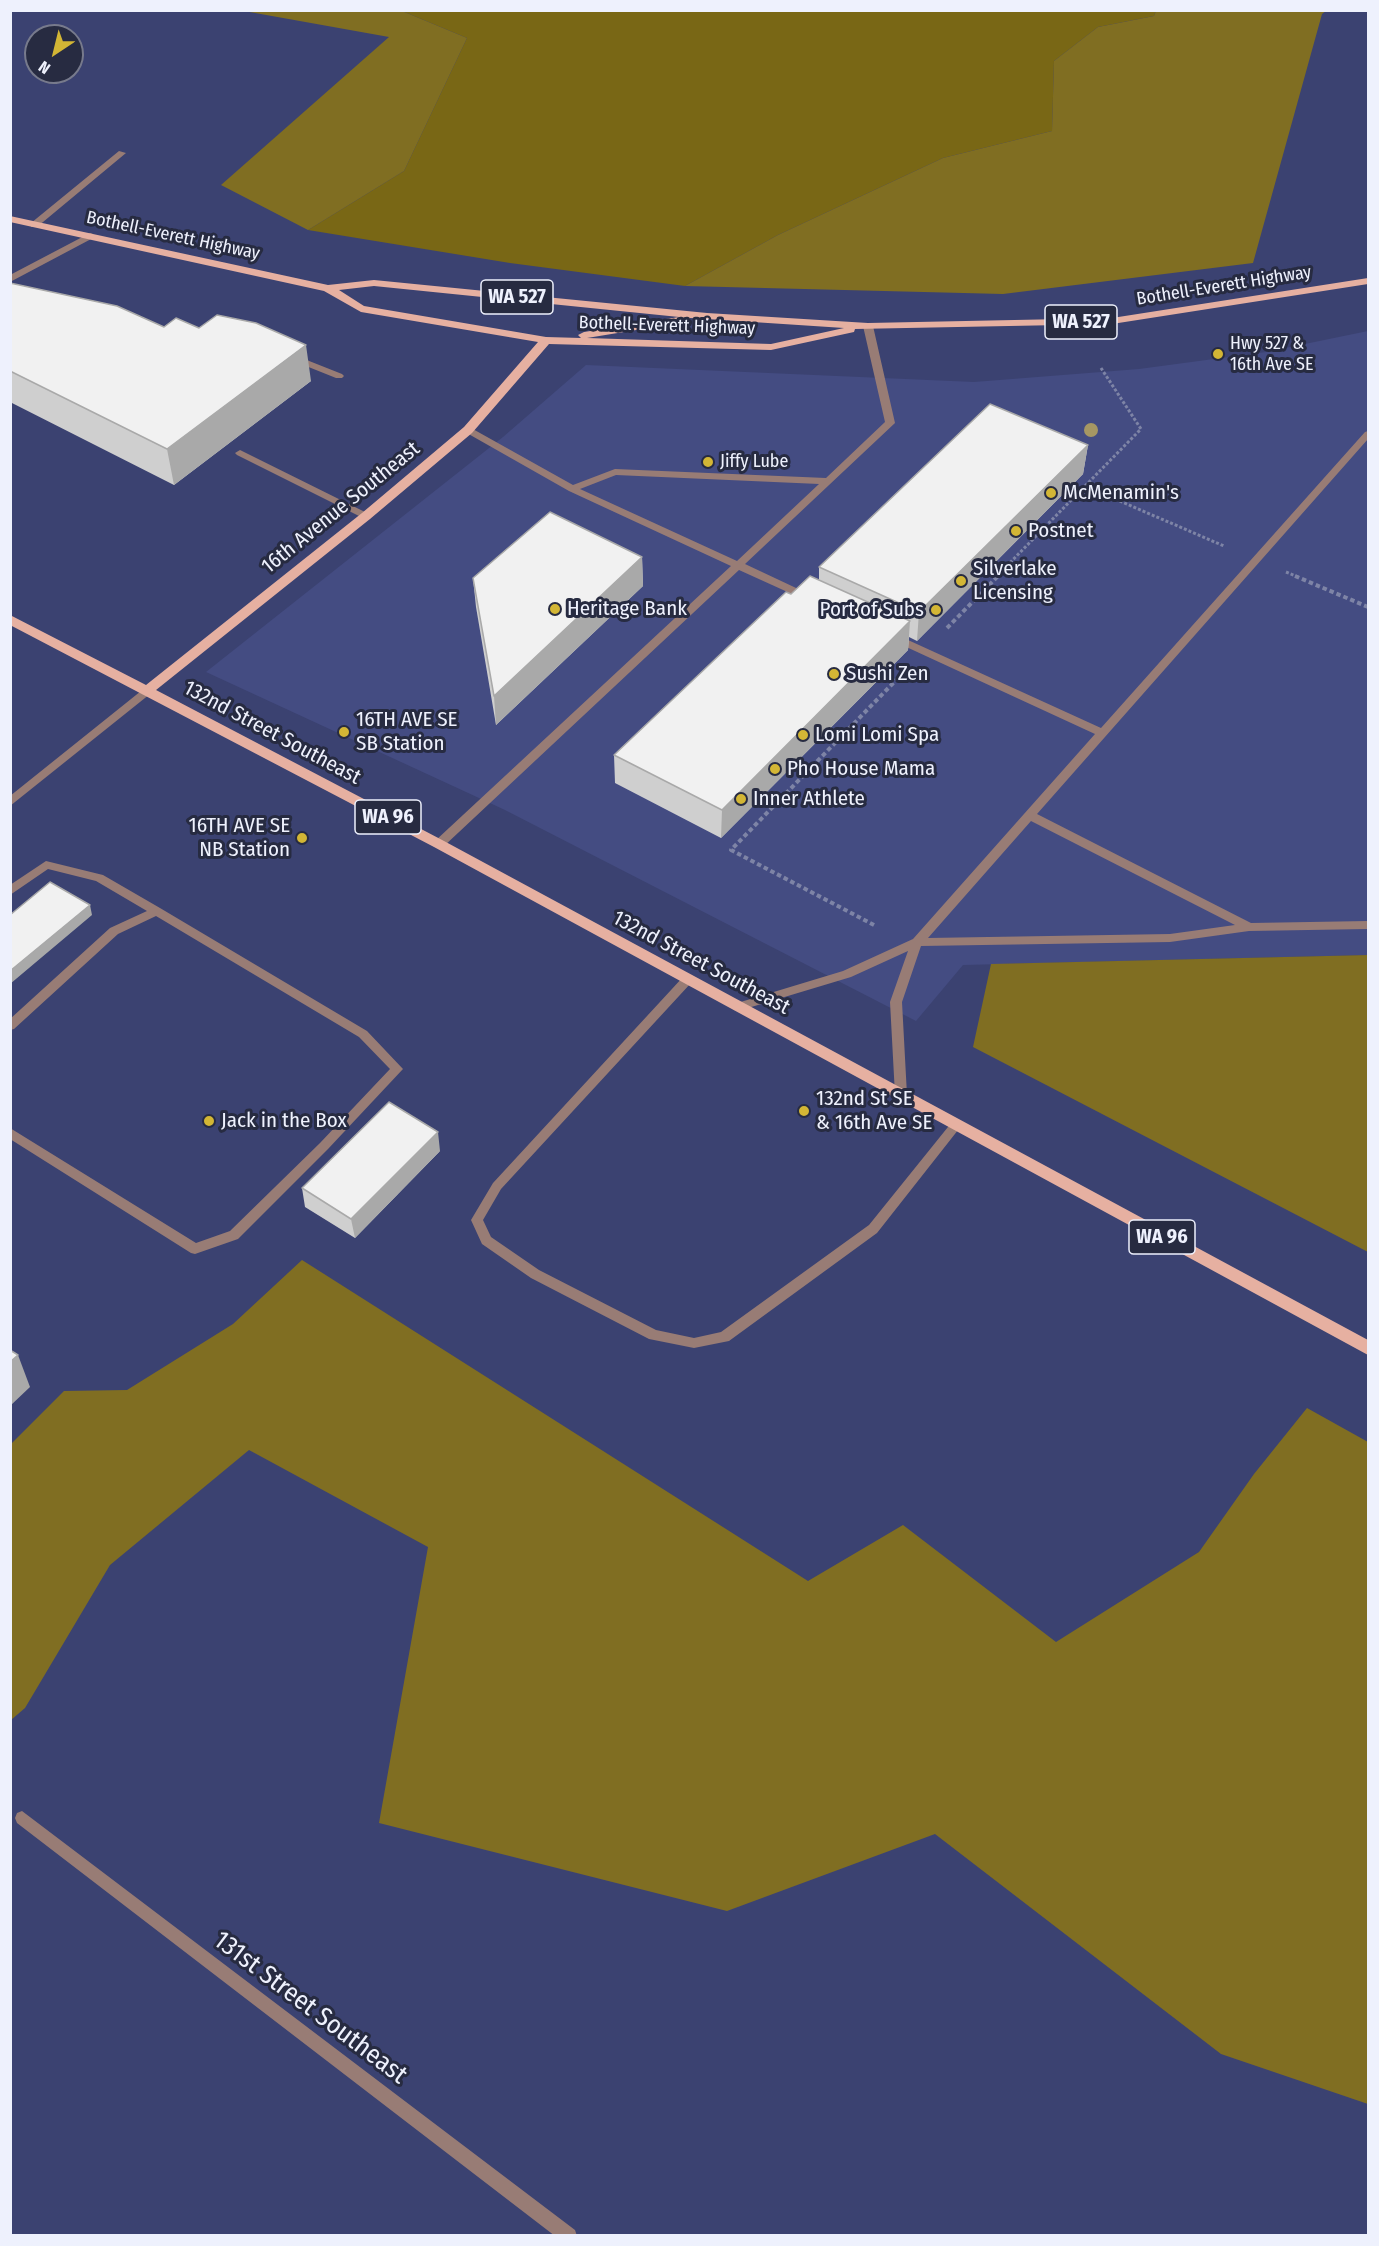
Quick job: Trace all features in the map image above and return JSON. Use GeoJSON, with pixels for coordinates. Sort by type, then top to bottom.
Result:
{"type":"FeatureCollection","features":[{"type":"Feature","properties":{"kind":"main road","name":"Bothell-Everett Highway"},"geometry":{"type":"LineString","coordinates":[[10,219],[328,288],[374,283],[707,316],[868,326],[1112,321],[1368,281]]}},
{"type":"Feature","properties":{"kind":"main road","name":"Bothell-Everett Highway"},"geometry":{"type":"LineString","coordinates":[[328,288],[361,309],[546,340],[771,347],[868,326]]}},
{"type":"Feature","properties":{"kind":"main road"},"geometry":{"type":"LineString","coordinates":[[546,340],[707,316]]}},
{"type":"Feature","properties":{"kind":"main road","name":"16th Avenue Southeast"},"geometry":{"type":"LineString","coordinates":[[146,691],[366,516],[468,430],[546,340]]}},
{"type":"Feature","properties":{"kind":"main road","name":"132nd Street Southeast"},"geometry":{"type":"LineString","coordinates":[[10,619],[440,844],[1368,1348]]}},
{"type":"Feature","properties":{"kind":"street"},"geometry":{"type":"LineString","coordinates":[[34,225],[122,153]]}},
{"type":"Feature","properties":{"kind":"street"},"geometry":{"type":"LineString","coordinates":[[10,279],[90,236]]}},
{"type":"Feature","properties":{"kind":"street"},"geometry":{"type":"LineString","coordinates":[[440,844],[740,566],[890,423],[868,326]]}},
{"type":"Feature","properties":{"kind":"street"},"geometry":{"type":"LineString","coordinates":[[286,356],[339,376]]}},
{"type":"Feature","properties":{"kind":"street"},"geometry":{"type":"LineString","coordinates":[[468,430],[572,489],[816,601]]}},
{"type":"Feature","properties":{"kind":"street"},"geometry":{"type":"LineString","coordinates":[[901,1095],[896,1002],[916,942],[1368,434]]}},
{"type":"Feature","properties":{"kind":"street"},"geometry":{"type":"LineString","coordinates":[[240,453],[366,516]]}},
{"type":"Feature","properties":{"kind":"street"},"geometry":{"type":"LineString","coordinates":[[572,489],[615,472],[829,481]]}},
{"type":"Feature","properties":{"kind":"street"},"geometry":{"type":"LineString","coordinates":[[881,632],[1102,732]]}},
{"type":"Feature","properties":{"kind":"street"},"geometry":{"type":"LineString","coordinates":[[10,802],[146,691]]}},
{"type":"Feature","properties":{"kind":"street"},"geometry":{"type":"LineString","coordinates":[[1029,814],[1249,927]]}},
{"type":"Feature","properties":{"kind":"street"},"geometry":{"type":"LineString","coordinates":[[10,891],[46,865],[99,878],[363,1034],[397,1069],[324,1146],[234,1235],[195,1249],[10,1132]]}},
{"type":"Feature","properties":{"kind":"street"},"geometry":{"type":"LineString","coordinates":[[10,1026],[114,931],[156,911]]}},
{"type":"Feature","properties":{"kind":"street"},"geometry":{"type":"LineString","coordinates":[[738,1007],[847,974],[916,942],[1170,938],[1249,927],[1368,925]]}},
{"type":"Feature","properties":{"kind":"street"},"geometry":{"type":"LineString","coordinates":[[687,980],[497,1186],[477,1220],[486,1240],[535,1274],[654,1335],[694,1343],[724,1337],[873,1229],[956,1125]]}},
{"type":"Feature","properties":{"kind":"street","name":"131st Street Southeast"},"geometry":{"type":"LineString","coordinates":[[22,1818],[569,2235]]}},
{"type":"Feature","properties":{"kind":"path"},"geometry":{"type":"LineString","coordinates":[[1085,486],[1141,429],[1101,368]]}},
{"type":"Feature","properties":{"kind":"shaded area"},"geometry":{"type":"Polygon","coordinates":[[[244,11],[402,11],[467,38],[404,171],[308,230],[221,185],[389,37],[244,11]]]}},
{"type":"Feature","properties":{"kind":"shaded area"},"geometry":{"type":"Polygon","coordinates":[[[402,11],[1156,11],[1154,16],[1098,27],[1054,61],[1052,131],[943,158],[778,235],[685,286],[510,263],[308,230],[404,171],[467,38],[402,11]]]}},
{"type":"Feature","properties":{"kind":"shaded area"},"geometry":{"type":"Polygon","coordinates":[[[1156,11],[1326,11],[1322,14],[1253,263],[1003,294],[685,286],[778,235],[943,158],[1052,131],[1054,61],[1098,27],[1154,16],[1156,11]]]}},
{"type":"Feature","properties":{"kind":"shaded area"},"geometry":{"type":"Polygon","coordinates":[[[1368,331],[1368,955],[963,965],[916,1021],[505,810],[206,672],[503,437],[586,365],[974,382],[1139,369],[1266,352],[1368,331]]]}},
{"type":"Feature","properties":{"kind":"shaded area"},"geometry":{"type":"Polygon","coordinates":[[[1368,955],[1368,1252],[973,1047],[991,964],[1368,955]]]}},
{"type":"Feature","properties":{"kind":"shaded area"},"geometry":{"type":"Polygon","coordinates":[[[302,1260],[808,1581],[903,1525],[1056,1642],[1199,1552],[1254,1474],[1307,1408],[1368,1442],[1368,2104],[1221,2054],[935,1834],[727,1911],[379,1823],[428,1547],[249,1450],[110,1565],[25,1708],[11,1720],[11,1444],[64,1391],[127,1390],[233,1324],[302,1260]]]}},
{"type":"Feature","properties":{"kind":"building"},"geometry":{"type":"Polygon","coordinates":[[[10,283],[117,306],[164,327],[176,318],[199,328],[217,315],[256,323],[306,345],[167,449],[10,371],[10,283]]]}},
{"type":"Feature","properties":{"kind":"building"},"geometry":{"type":"Polygon","coordinates":[[[990,404],[1088,445],[919,612],[819,567],[990,404]]]}},
{"type":"Feature","properties":{"kind":"building"},"geometry":{"type":"Polygon","coordinates":[[[550,512],[642,557],[494,696],[473,578],[550,512]]]}},
{"type":"Feature","properties":{"kind":"building"},"geometry":{"type":"Polygon","coordinates":[[[810,576],[910,621],[722,810],[614,755],[786,592],[791,594],[810,576]]]}},
{"type":"Feature","properties":{"kind":"building"},"geometry":{"type":"Polygon","coordinates":[[[50,882],[90,905],[10,971],[10,915],[50,882]]]}},
{"type":"Feature","properties":{"kind":"building"},"geometry":{"type":"Polygon","coordinates":[[[389,1102],[438,1132],[351,1219],[302,1188],[389,1102]]]}},
{"type":"Feature","properties":{"kind":"building"},"geometry":{"type":"Polygon","coordinates":[[[10,1350],[18,1355],[10,1362],[10,1350]]]}},
{"type":"Feature","properties":{"kind":"place","name":"Hwy 527 & 16th Ave SE"},"geometry":{"type":"Point","coordinates":[1218,354]}},
{"type":"Feature","properties":{"kind":"place","name":"Jiffy Lube"},"geometry":{"type":"Point","coordinates":[708,462]}},
{"type":"Feature","properties":{"kind":"place","name":"McMenamin's"},"geometry":{"type":"Point","coordinates":[1051,493]}},
{"type":"Feature","properties":{"kind":"place","name":"Postnet"},"geometry":{"type":"Point","coordinates":[1016,531]}},
{"type":"Feature","properties":{"kind":"place","name":"Silverlake Licensing"},"geometry":{"type":"Point","coordinates":[961,581]}},
{"type":"Feature","properties":{"kind":"place","name":"Heritage Bank"},"geometry":{"type":"Point","coordinates":[555,609]}},
{"type":"Feature","properties":{"kind":"place","name":"Port of Subs"},"geometry":{"type":"Point","coordinates":[936,610]}},
{"type":"Feature","properties":{"kind":"place","name":"Sushi Zen"},"geometry":{"type":"Point","coordinates":[834,674]}},
{"type":"Feature","properties":{"kind":"place","name":"16TH AVE SE SB Station"},"geometry":{"type":"Point","coordinates":[344,732]}},
{"type":"Feature","properties":{"kind":"place","name":"Lomi Lomi Spa"},"geometry":{"type":"Point","coordinates":[803,735]}},
{"type":"Feature","properties":{"kind":"place","name":"Pho House Mama"},"geometry":{"type":"Point","coordinates":[775,769]}},
{"type":"Feature","properties":{"kind":"place","name":"Inner Athlete"},"geometry":{"type":"Point","coordinates":[741,799]}},
{"type":"Feature","properties":{"kind":"place","name":"16TH AVE SE NB Station"},"geometry":{"type":"Point","coordinates":[302,838]}},
{"type":"Feature","properties":{"kind":"place","name":"132nd St SE & 16th Ave SE"},"geometry":{"type":"Point","coordinates":[804,1111]}},
{"type":"Feature","properties":{"kind":"place","name":"Jack in the Box"},"geometry":{"type":"Point","coordinates":[209,1121]}}]}
